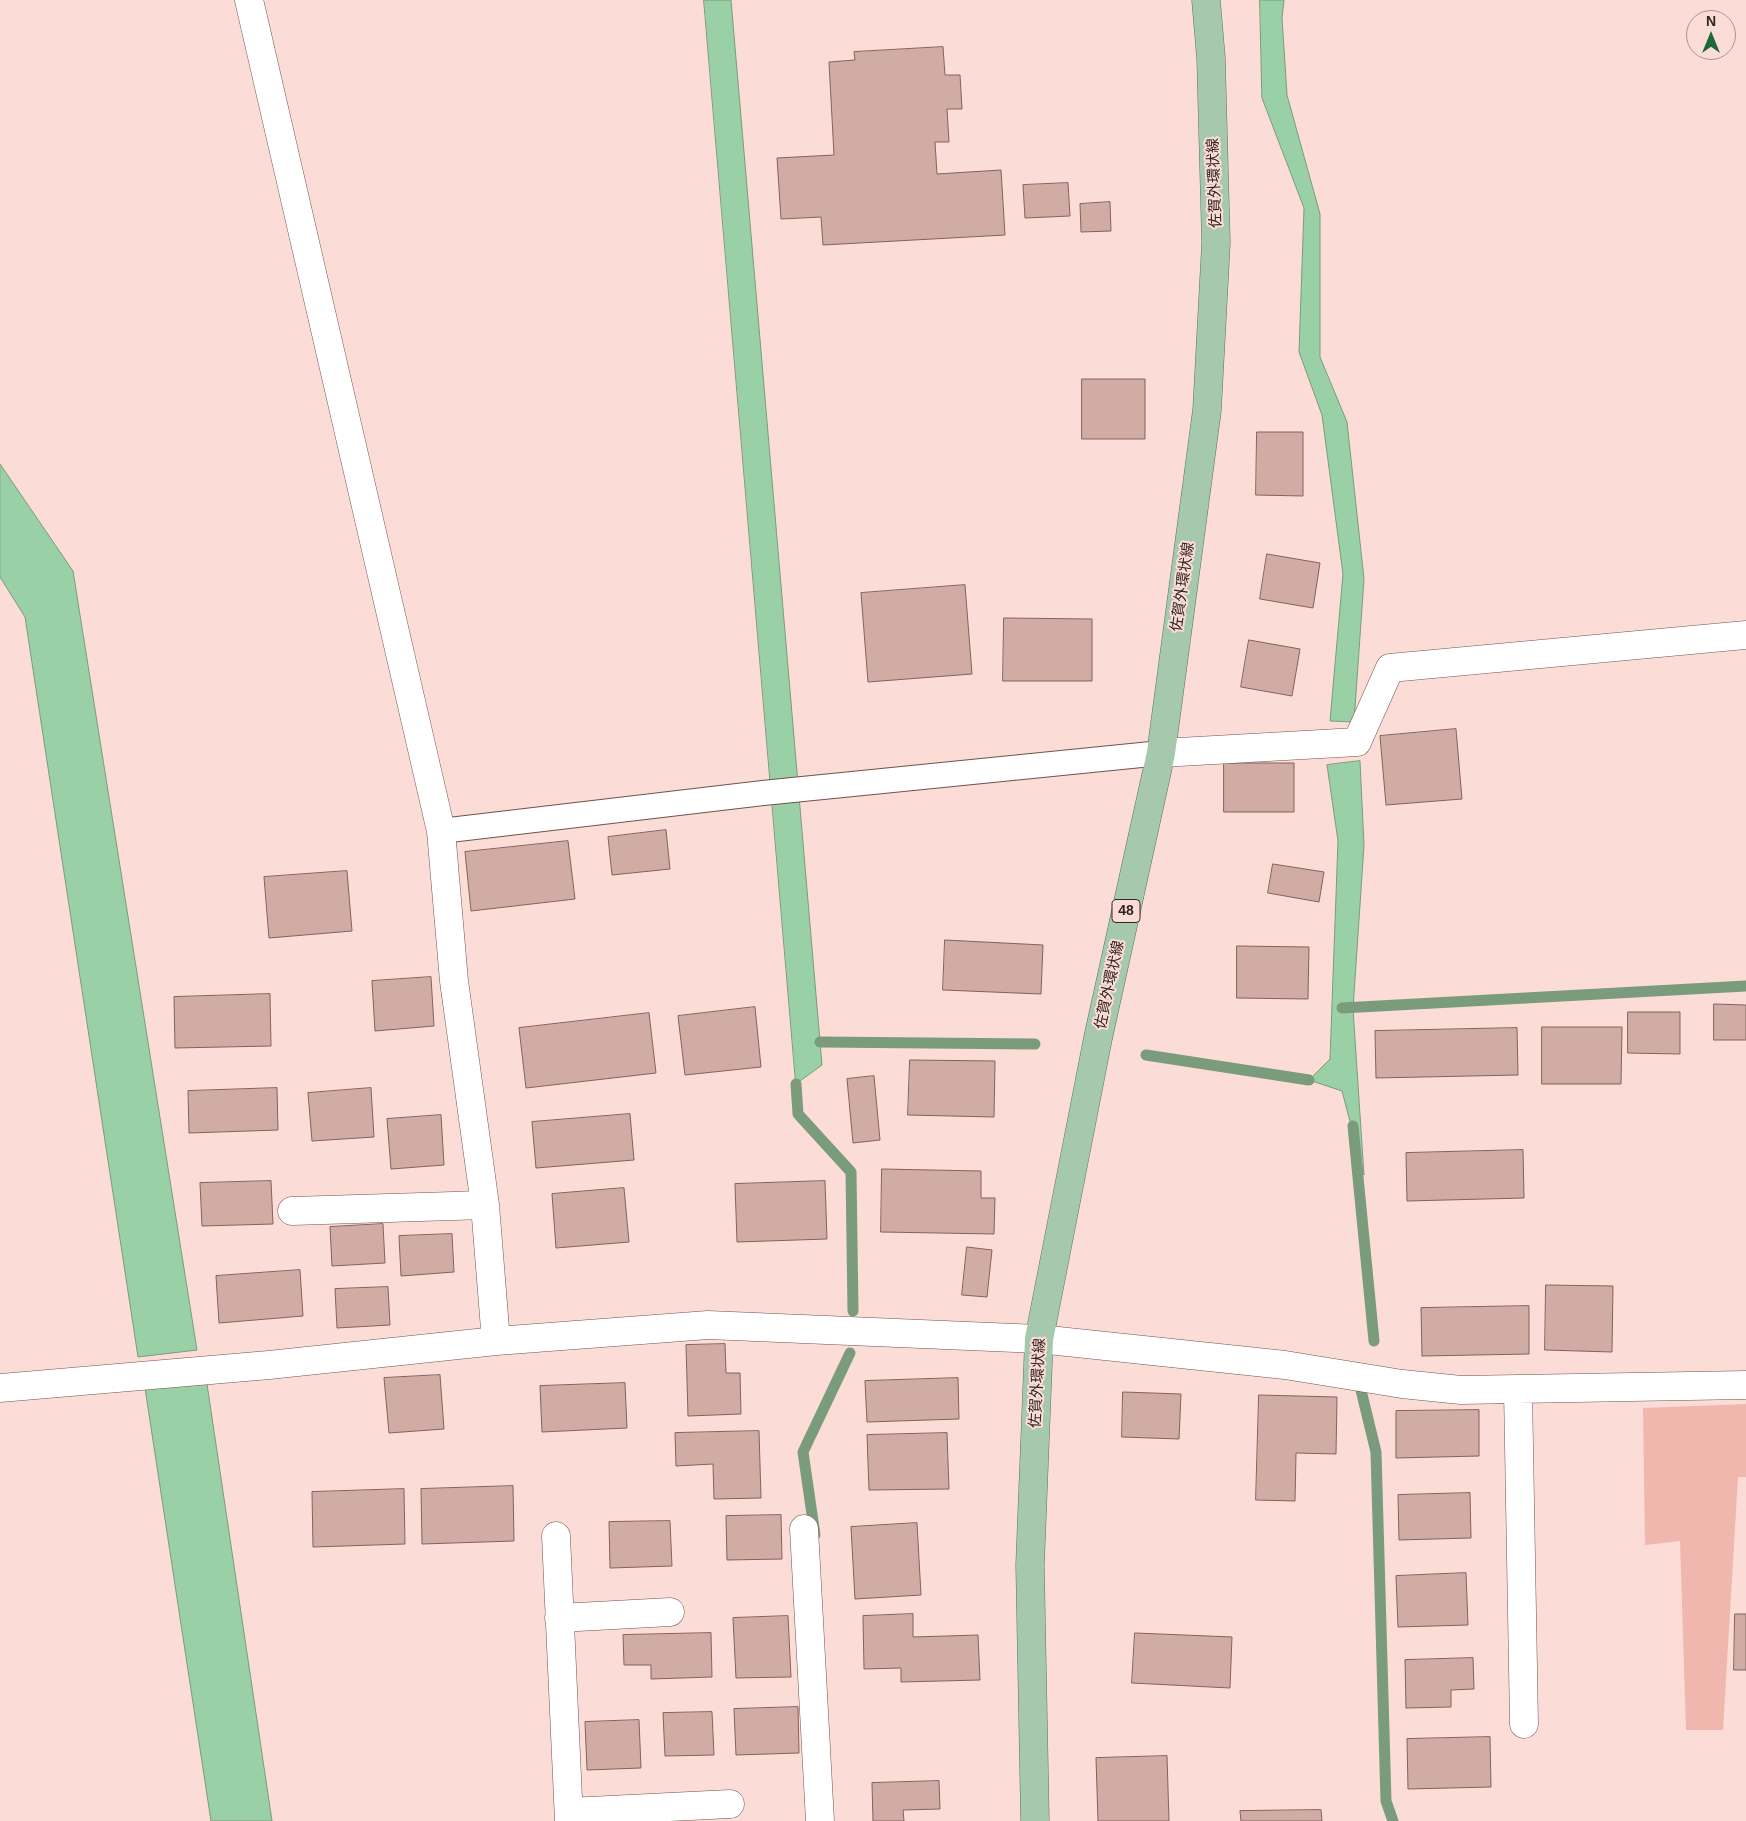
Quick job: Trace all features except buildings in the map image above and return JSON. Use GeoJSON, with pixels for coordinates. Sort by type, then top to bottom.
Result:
{"type":"FeatureCollection","features":[{"type":"Feature","properties":{"kind":"main road","name":"佐賀外環状線"},"geometry":{"type":"LineString","coordinates":[[1035,1821],[1030,1564],[1039,1339],[1098,1038],[1161,754],[1207,400],[1216,243],[1211,58],[1206,0]]}},
{"type":"Feature","properties":{"kind":"street"},"geometry":{"type":"LineString","coordinates":[[249,0],[441,831],[454,982],[484,1206],[496,1341]]}},
{"type":"Feature","properties":{"kind":"street"},"geometry":{"type":"LineString","coordinates":[[1161,754],[1356,742],[1390,668],[1746,635]]}},
{"type":"Feature","properties":{"kind":"street"},"geometry":{"type":"LineString","coordinates":[[292,1211],[484,1206]]}},
{"type":"Feature","properties":{"kind":"street"},"geometry":{"type":"LineString","coordinates":[[0,1388],[269,1365],[496,1341],[708,1325],[1039,1339],[1285,1365],[1402,1384],[1461,1390],[1746,1385]]}},
{"type":"Feature","properties":{"kind":"street"},"geometry":{"type":"LineString","coordinates":[[1518,1390],[1524,1724]]}},
{"type":"Feature","properties":{"kind":"street"},"geometry":{"type":"LineString","coordinates":[[804,1529],[820,1821]]}},
{"type":"Feature","properties":{"kind":"street"},"geometry":{"type":"LineString","coordinates":[[556,1536],[569,1817],[730,1804]]}},
{"type":"Feature","properties":{"kind":"street"},"geometry":{"type":"LineString","coordinates":[[559,1618],[670,1612]]}},
{"type":"Feature","properties":{"kind":"lane"},"geometry":{"type":"LineString","coordinates":[[441,831],[763,793],[1161,754]]}},
{"type":"Feature","properties":{"kind":"shaded area"},"geometry":{"type":"Polygon","coordinates":[[[704,0],[731,0],[822,1065],[796,1084],[704,0]]]}},
{"type":"Feature","properties":{"kind":"shaded area"},"geometry":{"type":"Polygon","coordinates":[[[1260,0],[1284,0],[1282,18],[1287,95],[1320,214],[1320,357],[1347,422],[1364,579],[1354,722],[1330,721],[1343,574],[1322,415],[1299,352],[1304,208],[1262,98],[1260,0]]]}},
{"type":"Feature","properties":{"kind":"shaded area"},"geometry":{"type":"Polygon","coordinates":[[[0,464],[73,571],[197,1350],[138,1357],[25,617],[0,577],[0,464]]]}},
{"type":"Feature","properties":{"kind":"shaded area"},"geometry":{"type":"Polygon","coordinates":[[[1360,761],[1364,845],[1353,1009],[1364,1175],[1342,1091],[1309,1080],[1330,1059],[1338,841],[1327,765],[1360,761]]]}},
{"type":"Feature","properties":{"kind":"shaded area"},"geometry":{"type":"Polygon","coordinates":[[[207,1384],[272,1821],[211,1821],[145,1388],[207,1384]]]}},
{"type":"Feature","properties":{"kind":"shaded area"},"geometry":{"type":"Polygon","coordinates":[[[1746,1404],[1746,1477],[1738,1477],[1723,1730],[1686,1730],[1680,1541],[1645,1545],[1643,1408],[1746,1404]]]}},
{"type":"Feature","properties":{"kind":"waterway"},"geometry":{"type":"LineString","coordinates":[[1342,1008],[1746,986]]}},
{"type":"Feature","properties":{"kind":"waterway"},"geometry":{"type":"LineString","coordinates":[[820,1042],[1035,1044]]}},
{"type":"Feature","properties":{"kind":"waterway"},"geometry":{"type":"LineString","coordinates":[[1146,1055],[1309,1080]]}},
{"type":"Feature","properties":{"kind":"waterway"},"geometry":{"type":"LineString","coordinates":[[796,1084],[798,1114],[851,1172],[853,1311]]}},
{"type":"Feature","properties":{"kind":"waterway"},"geometry":{"type":"LineString","coordinates":[[1353,1126],[1374,1341]]}},
{"type":"Feature","properties":{"kind":"waterway"},"geometry":{"type":"LineString","coordinates":[[815,1535],[803,1452],[850,1353]]}},
{"type":"Feature","properties":{"kind":"waterway"},"geometry":{"type":"LineString","coordinates":[[1359,1382],[1376,1452],[1386,1801],[1393,1821]]}}]}
